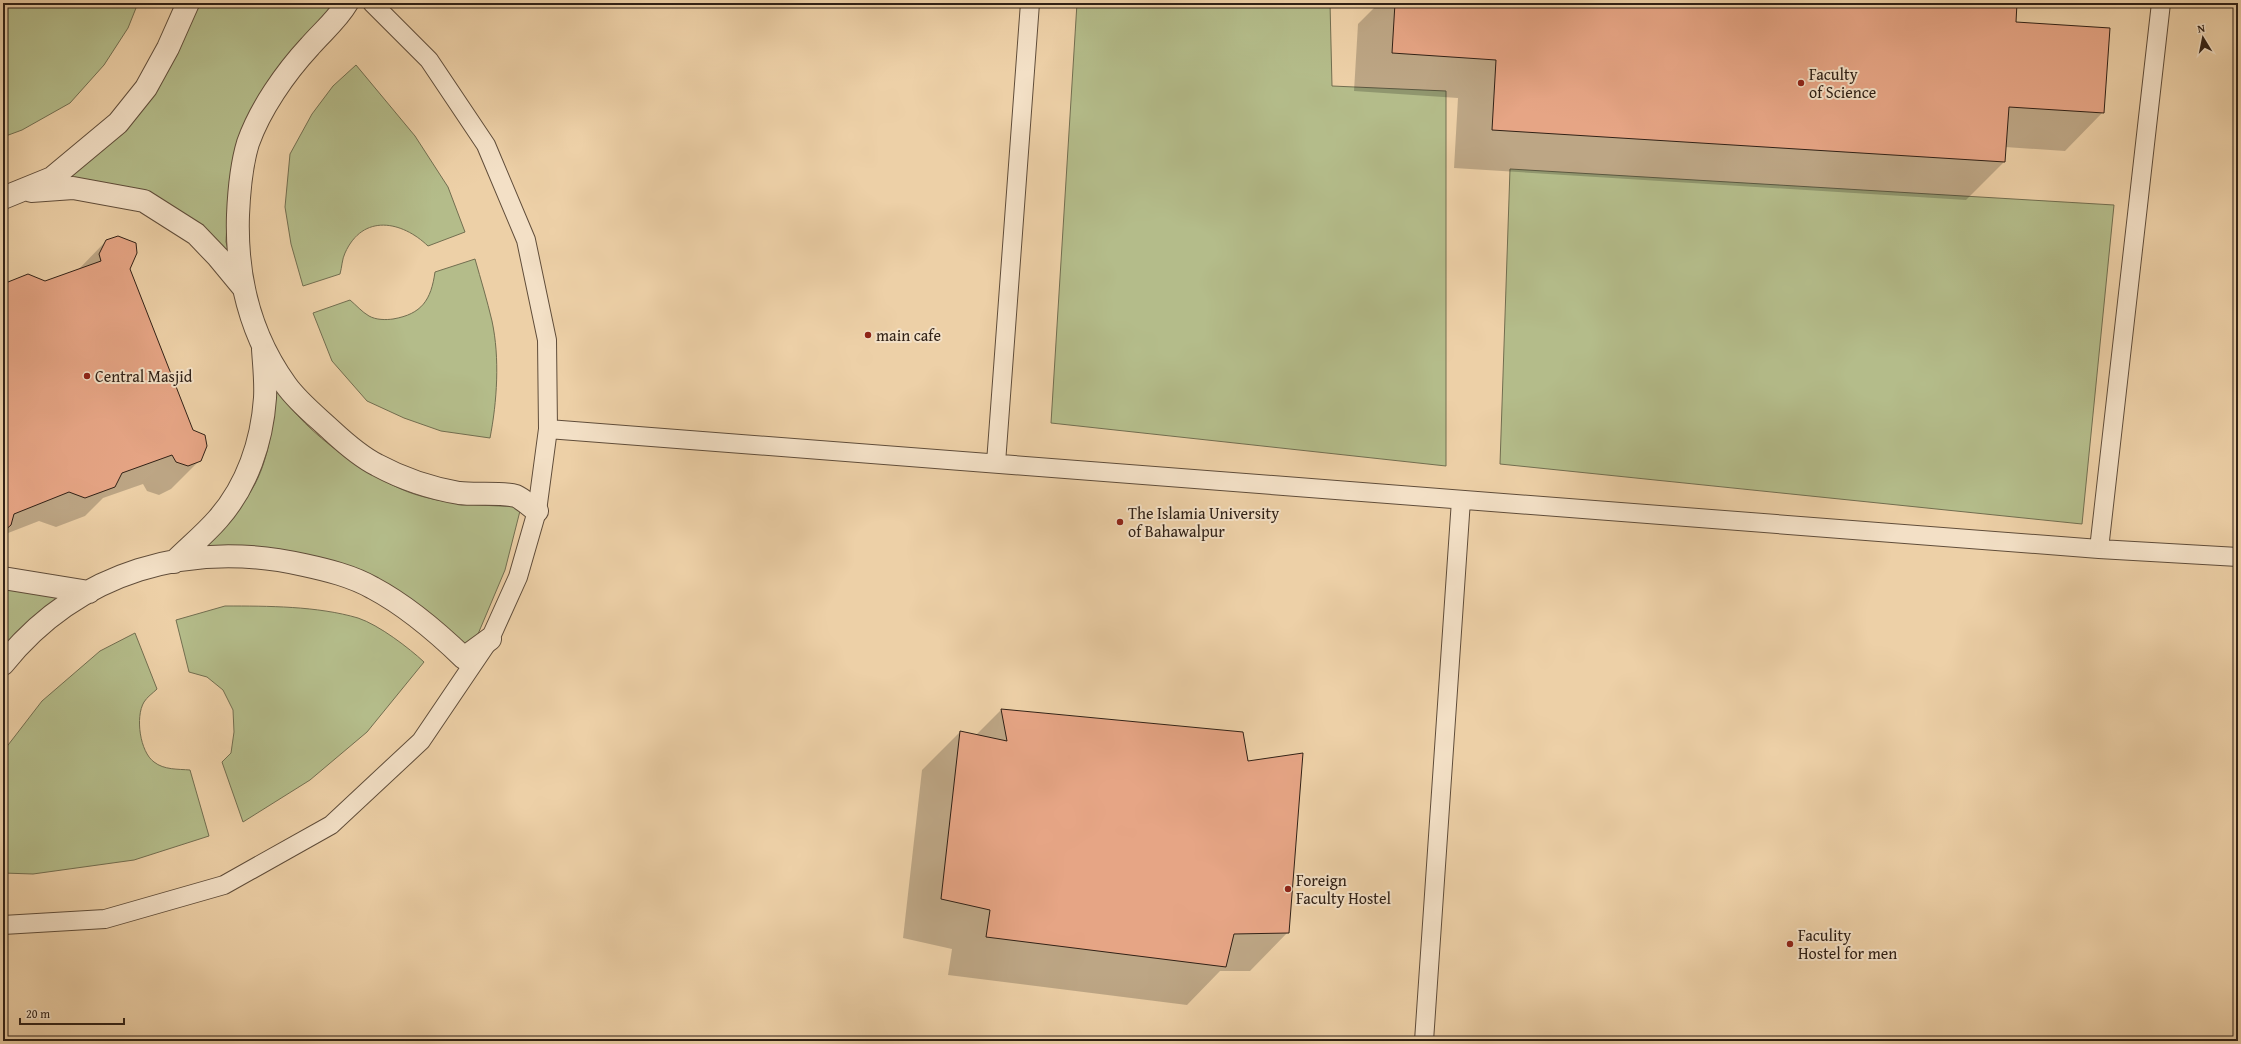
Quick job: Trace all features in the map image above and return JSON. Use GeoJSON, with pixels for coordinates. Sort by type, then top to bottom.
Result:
{"type":"FeatureCollection","features":[{"type":"Feature","properties":{"kind":"street"},"geometry":{"type":"LineString","coordinates":[[11,195],[52,178],[118,123],[146,88],[168,48],[188,3]]}},
{"type":"Feature","properties":{"kind":"street"},"geometry":{"type":"LineString","coordinates":[[347,3],[337,19],[309,46],[286,78],[264,110],[248,143],[239,186],[237,233],[240,274],[251,318],[263,347],[286,385],[313,414],[341,439],[375,464],[424,485],[460,493],[517,496],[537,511]]}},
{"type":"Feature","properties":{"kind":"street"},"geometry":{"type":"LineString","coordinates":[[11,195],[73,188],[144,201],[196,234],[218,256],[243,287]]}},
{"type":"Feature","properties":{"kind":"street"},"geometry":{"type":"LineString","coordinates":[[174,562],[218,519],[245,478],[256,449],[263,422],[265,397],[263,347]]}},
{"type":"Feature","properties":{"kind":"street"},"geometry":{"type":"LineString","coordinates":[[3,664],[39,625],[106,582],[145,568],[174,562],[232,555],[275,558],[327,570],[372,587],[412,612],[464,658],[490,639]]}},
{"type":"Feature","properties":{"kind":"street"},"geometry":{"type":"LineString","coordinates":[[3,578],[89,592]]}},
{"type":"Feature","properties":{"kind":"lane"},"geometry":{"type":"LineString","coordinates":[[3,925],[105,919],[224,885],[331,825],[421,741],[490,639],[518,576],[537,511],[548,429],[547,340],[526,240],[486,145],[429,60],[372,3]]}},
{"type":"Feature","properties":{"kind":"lane"},"geometry":{"type":"LineString","coordinates":[[996,463],[1030,3]]}},
{"type":"Feature","properties":{"kind":"lane"},"geometry":{"type":"LineString","coordinates":[[2099,549],[2161,3]]}},
{"type":"Feature","properties":{"kind":"lane"},"geometry":{"type":"LineString","coordinates":[[548,429],[2099,549],[2238,557]]}},
{"type":"Feature","properties":{"kind":"lane"},"geometry":{"type":"LineString","coordinates":[[1424,1041],[1461,500]]}},
{"type":"Feature","properties":{"kind":"green space"},"geometry":{"type":"Polygon","coordinates":[[[3,3],[138,3],[128,28],[104,65],[70,103],[22,130],[3,137],[3,3]]]}},
{"type":"Feature","properties":{"kind":"green space"},"geometry":{"type":"Polygon","coordinates":[[[196,3],[325,3],[335,10],[307,37],[228,202],[226,242],[231,260],[198,224],[63,180],[196,3]]]}},
{"type":"Feature","properties":{"kind":"green space"},"geometry":{"type":"Polygon","coordinates":[[[1077,3],[1330,3],[1332,86],[1446,91],[1446,466],[1051,423],[1077,3]]]}},
{"type":"Feature","properties":{"kind":"green space"},"geometry":{"type":"Polygon","coordinates":[[[356,65],[415,136],[448,187],[465,232],[428,246],[418,237],[407,231],[384,225],[372,227],[362,232],[353,240],[344,255],[340,274],[303,286],[291,244],[285,207],[290,154],[312,114],[333,86],[356,65]]]}},
{"type":"Feature","properties":{"kind":"green space"},"geometry":{"type":"Polygon","coordinates":[[[1510,169],[2114,205],[2082,524],[1500,464],[1510,169]]]}},
{"type":"Feature","properties":{"kind":"green space"},"geometry":{"type":"Polygon","coordinates":[[[475,259],[492,321],[496,350],[496,395],[490,438],[441,431],[404,418],[367,401],[332,361],[313,313],[350,300],[366,314],[375,318],[387,320],[403,317],[418,309],[428,298],[435,272],[475,259]]]}},
{"type":"Feature","properties":{"kind":"green space"},"geometry":{"type":"Polygon","coordinates":[[[275,385],[298,416],[313,431],[348,459],[384,481],[401,489],[429,498],[475,505],[521,507],[505,570],[470,653],[445,626],[249,548],[205,547],[245,501],[255,484],[265,460],[268,448],[275,385]]]}},
{"type":"Feature","properties":{"kind":"green space"},"geometry":{"type":"Polygon","coordinates":[[[3,586],[65,597],[25,624],[3,646],[3,586]]]}},
{"type":"Feature","properties":{"kind":"green space"},"geometry":{"type":"Polygon","coordinates":[[[225,606],[309,609],[358,618],[384,631],[424,662],[367,732],[310,780],[243,822],[222,762],[231,753],[234,732],[233,710],[223,690],[207,677],[189,672],[176,620],[225,606]]]}},
{"type":"Feature","properties":{"kind":"green space"},"geometry":{"type":"Polygon","coordinates":[[[135,633],[157,689],[145,700],[141,708],[140,734],[142,743],[149,757],[158,765],[171,769],[190,770],[209,836],[134,860],[33,874],[3,873],[3,754],[5,749],[42,701],[100,651],[135,633]]]}},
{"type":"Feature","properties":{"kind":"building","name":"Faculty of Science"},"geometry":{"type":"Polygon","coordinates":[[[1395,3],[2017,3],[2016,22],[2110,28],[2104,113],[2009,107],[2005,162],[1492,130],[1496,60],[1392,53],[1395,3]]]}},
{"type":"Feature","properties":{"kind":"building","name":"Central Masjid"},"geometry":{"type":"Polygon","coordinates":[[[118,236],[136,243],[137,253],[130,269],[193,430],[205,435],[207,446],[201,461],[188,466],[176,462],[172,455],[122,473],[115,487],[85,498],[69,492],[14,514],[11,525],[3,532],[3,284],[28,274],[45,281],[101,261],[99,254],[106,240],[118,236]]]}},
{"type":"Feature","properties":{"kind":"building"},"geometry":{"type":"Polygon","coordinates":[[[1001,709],[1243,732],[1248,761],[1303,753],[1289,933],[1234,934],[1226,967],[986,937],[990,910],[941,899],[960,731],[1007,741],[1001,709]]]}},
{"type":"Feature","properties":{"kind":"place","name":"Faculty of Science"},"geometry":{"type":"Point","coordinates":[1801,83]}},
{"type":"Feature","properties":{"kind":"place","name":"main cafe"},"geometry":{"type":"Point","coordinates":[868,335]}},
{"type":"Feature","properties":{"kind":"place","name":"Central Masjid"},"geometry":{"type":"Point","coordinates":[87,376]}},
{"type":"Feature","properties":{"kind":"place","name":"The Islamia University of Bahawalpur"},"geometry":{"type":"Point","coordinates":[1120,522]}},
{"type":"Feature","properties":{"kind":"place","name":"Foreign Faculty Hostel"},"geometry":{"type":"Point","coordinates":[1288,889]}},
{"type":"Feature","properties":{"kind":"place","name":"Faculity Hostel for men"},"geometry":{"type":"Point","coordinates":[1790,944]}}]}
